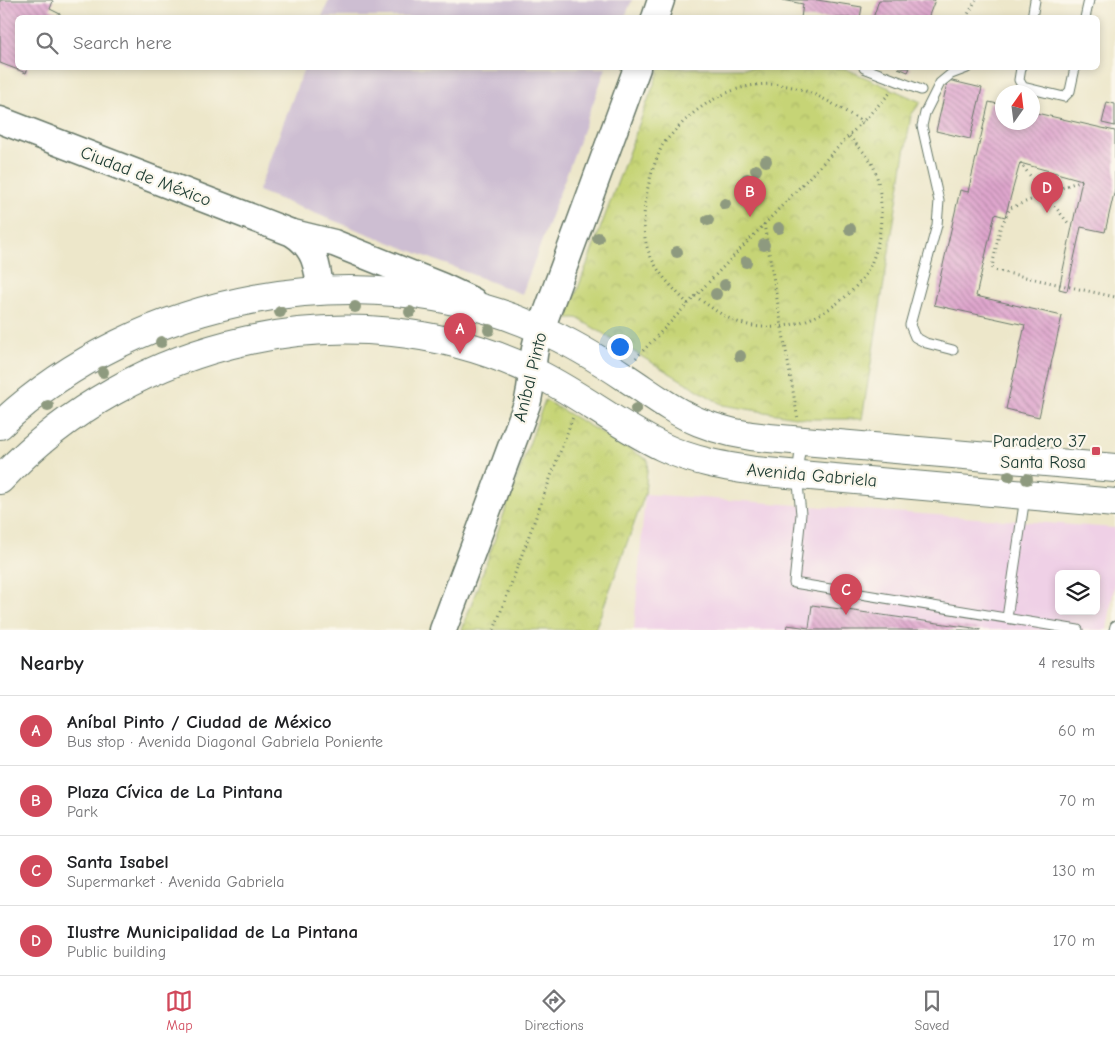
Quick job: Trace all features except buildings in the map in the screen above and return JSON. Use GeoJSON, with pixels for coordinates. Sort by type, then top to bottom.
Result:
{"type":"FeatureCollection","features":[{"type":"Feature","properties":{"kind":"main road","name":"Avenida Gabriela"},"geometry":{"type":"LineString","coordinates":[[0,425],[35,396],[84,362],[149,330],[184,316],[234,303],[285,294],[320,291],[403,294],[460,303],[489,310],[541,329],[592,356],[672,408],[700,423],[748,436],[1115,468]]}},
{"type":"Feature","properties":{"kind":"main road"},"geometry":{"type":"LineString","coordinates":[[320,291],[324,310],[338,329]]}},
{"type":"Feature","properties":{"kind":"main road","name":"Avenida Gabriela"},"geometry":{"type":"LineString","coordinates":[[0,480],[35,446],[76,414],[108,394],[158,368],[214,348],[244,340],[283,333],[338,329],[391,332],[446,341],[503,358],[532,370],[650,441],[686,456],[732,467],[1115,503]]}},
{"type":"Feature","properties":{"kind":"street"},"geometry":{"type":"LineString","coordinates":[[656,15],[661,0]]}},
{"type":"Feature","properties":{"kind":"street","name":"Aníbal Pinto"},"geometry":{"type":"LineString","coordinates":[[443,630],[527,404],[532,384],[533,356],[541,329],[636,70]]}},
{"type":"Feature","properties":{"kind":"street","name":"Ciudad de México"},"geometry":{"type":"LineString","coordinates":[[0,120],[292,232],[320,239],[388,264],[459,294],[489,310]]}},
{"type":"Feature","properties":{"kind":"street","name":"Ciudad de México"},"geometry":{"type":"LineString","coordinates":[[292,232],[312,250],[318,265],[320,291]]}},
{"type":"Feature","properties":{"kind":"lane"},"geometry":{"type":"LineString","coordinates":[[1032,15],[1035,0]]}},
{"type":"Feature","properties":{"kind":"lane"},"geometry":{"type":"LineString","coordinates":[[1086,15],[1089,0]]}},
{"type":"Feature","properties":{"kind":"lane"},"geometry":{"type":"LineString","coordinates":[[870,70],[902,80],[922,90]]}},
{"type":"Feature","properties":{"kind":"lane"},"geometry":{"type":"LineString","coordinates":[[953,350],[926,343],[914,337],[910,325],[937,225],[939,201],[922,126],[924,113],[940,83],[951,74],[962,70]]}},
{"type":"Feature","properties":{"kind":"lane"},"geometry":{"type":"LineString","coordinates":[[1020,70],[1019,84],[1064,97],[1070,91],[1075,70]]}},
{"type":"Feature","properties":{"kind":"lane"},"geometry":{"type":"LineString","coordinates":[[802,441],[797,474],[801,514],[794,583],[1078,630]]}},
{"type":"Feature","properties":{"kind":"lane"},"geometry":{"type":"LineString","coordinates":[[1007,618],[1025,495]]}},
{"type":"Feature","properties":{"kind":"lane"},"geometry":{"type":"LineString","coordinates":[[1114,630],[1115,626]]}},
{"type":"Feature","properties":{"kind":"path"},"geometry":{"type":"LineString","coordinates":[[968,15],[976,0]]}},
{"type":"Feature","properties":{"kind":"path"},"geometry":{"type":"LineString","coordinates":[[620,374],[902,80]]}},
{"type":"Feature","properties":{"kind":"path"},"geometry":{"type":"LineString","coordinates":[[688,304],[659,273],[645,240],[644,208],[650,180],[663,145],[688,116],[714,98],[745,86],[780,84],[813,93],[863,122]]}},
{"type":"Feature","properties":{"kind":"path"},"geometry":{"type":"LineString","coordinates":[[695,296],[718,314],[745,324],[783,326],[806,321],[828,309],[863,278],[872,260],[879,235],[882,200],[872,164],[849,136]]}},
{"type":"Feature","properties":{"kind":"path"},"geometry":{"type":"LineString","coordinates":[[1020,163],[1069,224]]}},
{"type":"Feature","properties":{"kind":"path"},"geometry":{"type":"LineString","coordinates":[[1082,180],[1010,208],[1000,228],[992,267],[994,270],[1115,297]]}},
{"type":"Feature","properties":{"kind":"path"},"geometry":{"type":"LineString","coordinates":[[764,224],[802,441]]}},
{"type":"Feature","properties":{"kind":"path"},"geometry":{"type":"LineString","coordinates":[[494,630],[579,399]]}},
{"type":"Feature","properties":{"kind":"shaded area"},"geometry":{"type":"Polygon","coordinates":[[[329,0],[632,0],[626,15],[323,15],[329,0]]]}},
{"type":"Feature","properties":{"kind":"shaded area"},"geometry":{"type":"Polygon","coordinates":[[[303,70],[605,70],[522,294],[258,191],[303,70]]]}},
{"type":"Feature","properties":{"kind":"shaded area"},"geometry":{"type":"Polygon","coordinates":[[[645,494],[1115,528],[1115,582],[1107,630],[634,630],[645,494]]]}},
{"type":"Feature","properties":{"kind":"green space"},"geometry":{"type":"Polygon","coordinates":[[[659,70],[849,70],[921,102],[911,115],[862,419],[807,419],[723,405],[577,318],[567,318],[659,70]]]}},
{"type":"Feature","properties":{"kind":"green space"},"geometry":{"type":"Polygon","coordinates":[[[545,400],[648,460],[645,494],[595,630],[462,630],[545,400]]]}},
{"type":"Feature","properties":{"kind":"place","name":"Ilustre Municipalidad de La Pintana"},"geometry":{"type":"Point","coordinates":[1047,213]}},
{"type":"Feature","properties":{"kind":"place","name":"Plaza Cívica de La Pintana"},"geometry":{"type":"Point","coordinates":[750,217]}},
{"type":"Feature","properties":{"kind":"place","name":"Aníbal Pinto / Ciudad de México"},"geometry":{"type":"Point","coordinates":[460,354]}},
{"type":"Feature","properties":{"kind":"place","name":"Paradero 37 Santa Rosa"},"geometry":{"type":"Point","coordinates":[1096,451]}},
{"type":"Feature","properties":{"kind":"place","name":"Santa Isabel"},"geometry":{"type":"Point","coordinates":[846,615]}}]}
